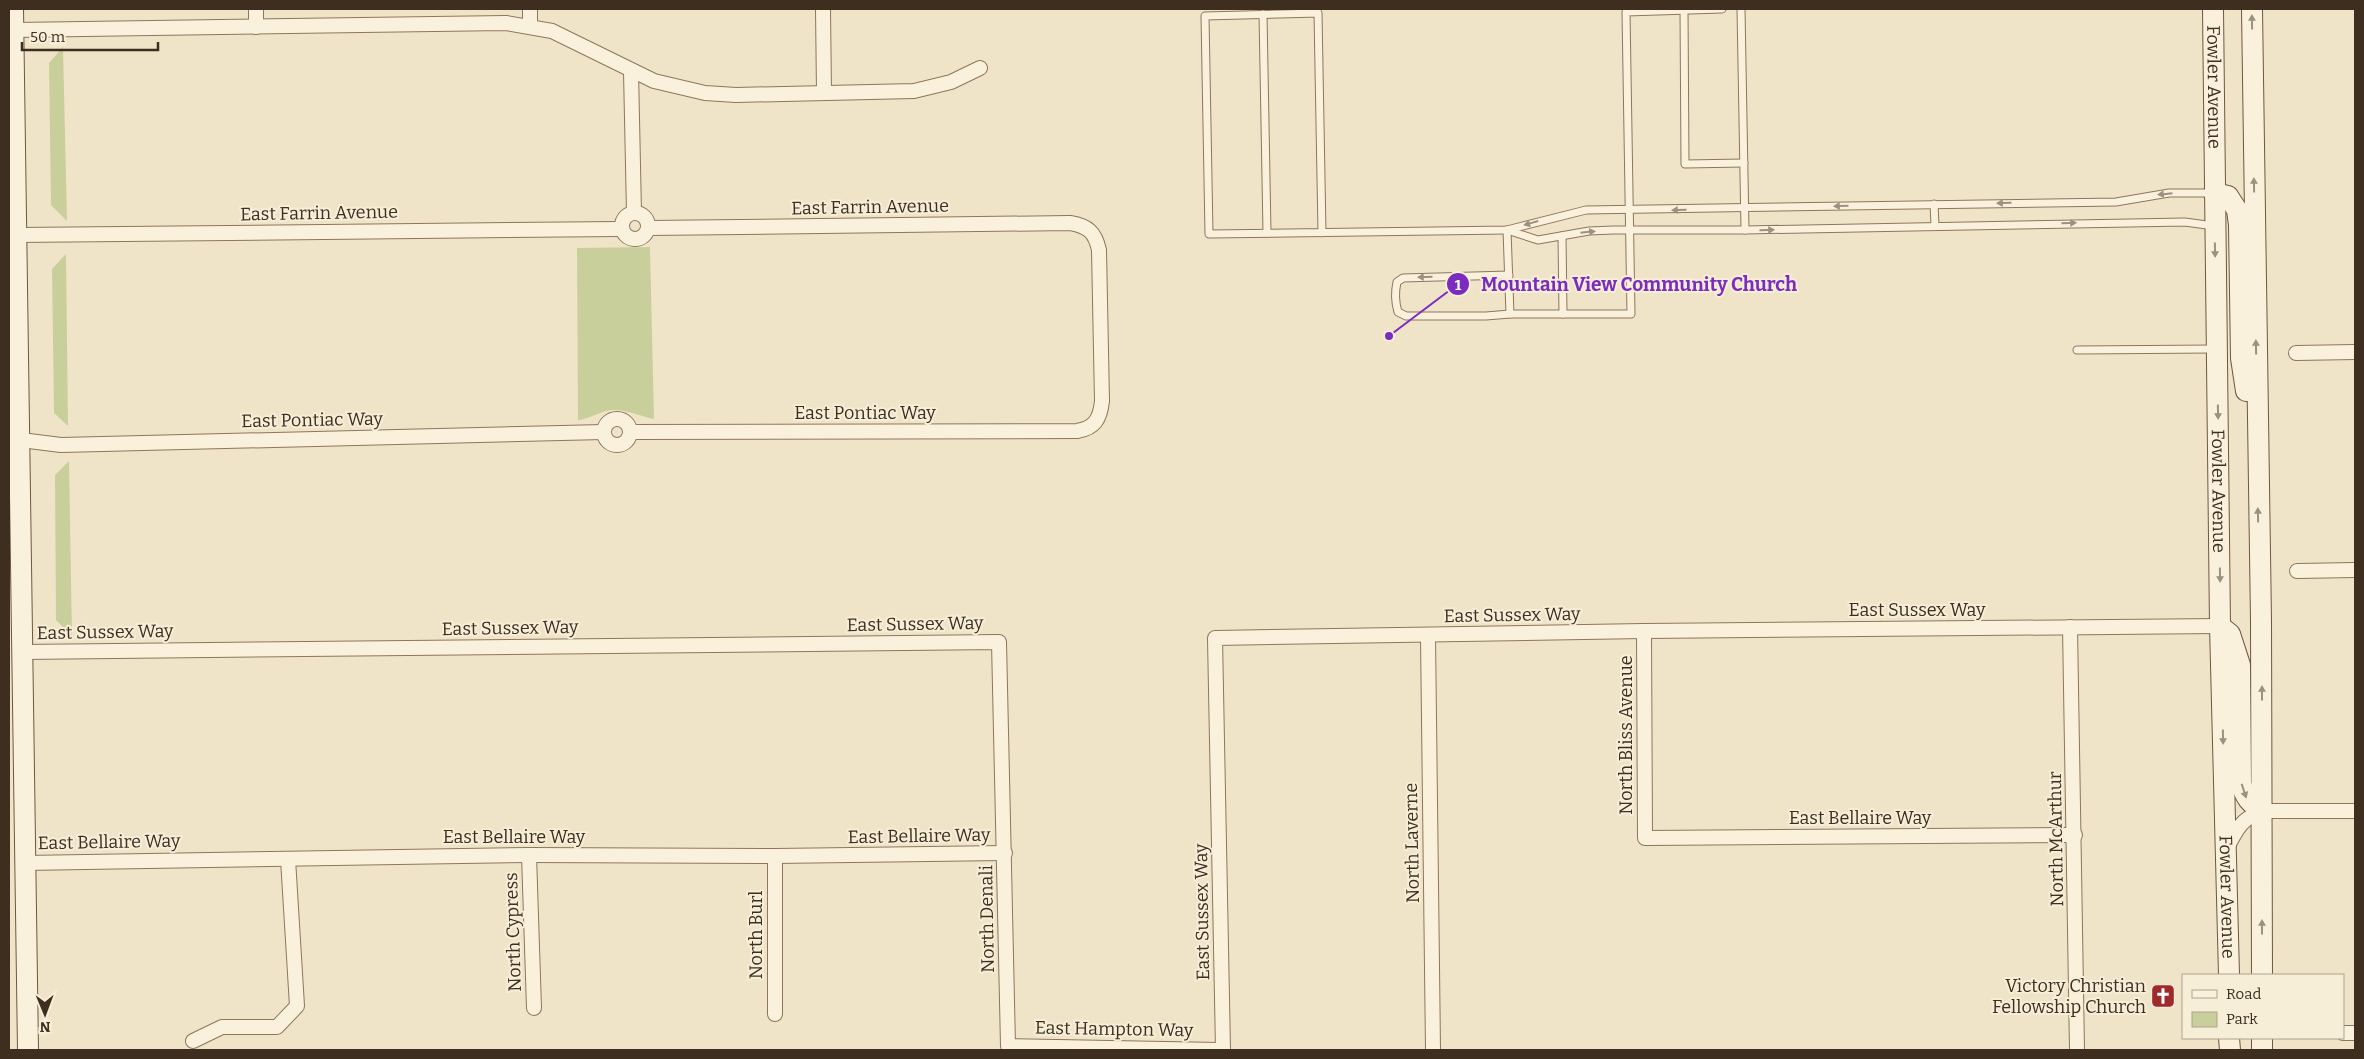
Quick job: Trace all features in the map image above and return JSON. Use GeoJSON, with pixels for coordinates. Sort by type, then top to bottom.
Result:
{"type":"FeatureCollection","features":[{"type":"Feature","properties":{"kind":"main road"},"geometry":{"type":"LineString","coordinates":[[14,9],[17,236],[13,439],[21,652],[28,1050]]}},
{"type":"Feature","properties":{"kind":"main road","name":"Fowler Avenue"},"geometry":{"type":"LineString","coordinates":[[2212,9],[2220,626],[2227,848],[2228,974]]}},
{"type":"Feature","properties":{"kind":"main road","name":"Fowler Avenue"},"geometry":{"type":"LineString","coordinates":[[2252,9],[2262,811],[2262,974]]}},
{"type":"Feature","properties":{"kind":"main road"},"geometry":{"type":"LineString","coordinates":[[2214,193],[2228,196],[2237,210],[2239,225],[2241,358],[2257,431]]}},
{"type":"Feature","properties":{"kind":"main road"},"geometry":{"type":"LineString","coordinates":[[2220,626],[2230,634],[2240,665],[2242,783],[2244,793],[2247,800],[2262,811]]}},
{"type":"Feature","properties":{"kind":"street"},"geometry":{"type":"LineString","coordinates":[[256,9],[256,27]]}},
{"type":"Feature","properties":{"kind":"street"},"geometry":{"type":"LineString","coordinates":[[530,9],[530,26]]}},
{"type":"Feature","properties":{"kind":"street"},"geometry":{"type":"LineString","coordinates":[[822,9],[824,93]]}},
{"type":"Feature","properties":{"kind":"street"},"geometry":{"type":"LineString","coordinates":[[14,30],[506,23],[530,26],[575,41],[631,71],[669,85],[705,93],[736,95],[914,91],[951,82],[980,68]]}},
{"type":"Feature","properties":{"kind":"street"},"geometry":{"type":"LineString","coordinates":[[631,71],[634,212]]}},
{"type":"Feature","properties":{"kind":"street"},"geometry":{"type":"LineString","coordinates":[[634,212],[646,218],[648,228],[642,237],[635,240],[627,237],[621,228],[623,218],[634,212]]}},
{"type":"Feature","properties":{"kind":"street","name":"East Farrin Avenue"},"geometry":{"type":"LineString","coordinates":[[648,228],[1070,223],[1082,225],[1091,230],[1099,250],[1102,401],[1096,423]]}},
{"type":"Feature","properties":{"kind":"street","name":"East Farrin Avenue"},"geometry":{"type":"LineString","coordinates":[[17,236],[621,228]]}},
{"type":"Feature","properties":{"kind":"street"},"geometry":{"type":"LineString","coordinates":[[2296,353],[2355,352]]}},
{"type":"Feature","properties":{"kind":"street"},"geometry":{"type":"LineString","coordinates":[[617,418],[628,424],[631,432],[625,443],[618,446],[607,440],[604,432],[606,424],[617,418]]}},
{"type":"Feature","properties":{"kind":"street","name":"East Pontiac Way"},"geometry":{"type":"LineString","coordinates":[[631,432],[1077,432],[1087,430],[1096,423]]}},
{"type":"Feature","properties":{"kind":"street","name":"East Pontiac Way"},"geometry":{"type":"LineString","coordinates":[[13,439],[61,445],[604,432]]}},
{"type":"Feature","properties":{"kind":"street"},"geometry":{"type":"LineString","coordinates":[[2297,571],[2355,570]]}},
{"type":"Feature","properties":{"kind":"street","name":"East Sussex Way"},"geometry":{"type":"LineString","coordinates":[[1223,1050],[1215,638],[1644,631],[2220,626]]}},
{"type":"Feature","properties":{"kind":"street","name":"North McArthur"},"geometry":{"type":"LineString","coordinates":[[2070,628],[2075,835],[2077,1050]]}},
{"type":"Feature","properties":{"kind":"street","name":"North Bliss Avenue"},"geometry":{"type":"LineString","coordinates":[[1644,631],[1645,838]]}},
{"type":"Feature","properties":{"kind":"street","name":"North Laverne"},"geometry":{"type":"LineString","coordinates":[[1428,636],[1433,1050]]}},
{"type":"Feature","properties":{"kind":"street","name":"East Sussex Way"},"geometry":{"type":"LineString","coordinates":[[21,652],[999,642]]}},
{"type":"Feature","properties":{"kind":"street","name":"North Denali"},"geometry":{"type":"LineString","coordinates":[[999,642],[1008,1046]]}},
{"type":"Feature","properties":{"kind":"street"},"geometry":{"type":"LineString","coordinates":[[2227,848],[2240,824],[2250,815],[2262,811],[2355,811]]}},
{"type":"Feature","properties":{"kind":"street","name":"East Bellaire Way"},"geometry":{"type":"LineString","coordinates":[[1645,838],[2075,835]]}},
{"type":"Feature","properties":{"kind":"street","name":"East Bellaire Way"},"geometry":{"type":"LineString","coordinates":[[24,862],[529,855],[775,856],[1005,853]]}},
{"type":"Feature","properties":{"kind":"street","name":"North Cypress"},"geometry":{"type":"LineString","coordinates":[[529,855],[534,1008]]}},
{"type":"Feature","properties":{"kind":"street","name":"North Burl"},"geometry":{"type":"LineString","coordinates":[[775,856],[775,1014]]}},
{"type":"Feature","properties":{"kind":"street"},"geometry":{"type":"LineString","coordinates":[[193,1041],[222,1027],[276,1026],[297,1006],[288,858]]}},
{"type":"Feature","properties":{"kind":"street","name":"East Hampton Way"},"geometry":{"type":"LineString","coordinates":[[1008,1046],[1219,1050]]}},
{"type":"Feature","properties":{"kind":"lane"},"geometry":{"type":"LineString","coordinates":[[1509,275],[1403,278],[1397,282],[1398,312],[1406,316],[1631,314],[1626,12],[1722,9]]}},
{"type":"Feature","properties":{"kind":"lane"},"geometry":{"type":"LineString","coordinates":[[1741,9],[1746,230]]}},
{"type":"Feature","properties":{"kind":"lane"},"geometry":{"type":"LineString","coordinates":[[1684,10],[1685,164],[1744,163]]}},
{"type":"Feature","properties":{"kind":"lane"},"geometry":{"type":"LineString","coordinates":[[1322,233],[1318,13],[1205,16],[1209,234],[1322,233],[1507,230],[1586,210],[1630,211],[2116,202],[2169,193],[2214,193]]}},
{"type":"Feature","properties":{"kind":"lane"},"geometry":{"type":"LineString","coordinates":[[1263,14],[1267,233]]}},
{"type":"Feature","properties":{"kind":"lane"},"geometry":{"type":"LineString","coordinates":[[1934,204],[1935,226]]}},
{"type":"Feature","properties":{"kind":"lane"},"geometry":{"type":"LineString","coordinates":[[1507,230],[1538,240],[1589,231],[2185,222],[2214,226]]}},
{"type":"Feature","properties":{"kind":"lane"},"geometry":{"type":"LineString","coordinates":[[1507,230],[1510,314]]}},
{"type":"Feature","properties":{"kind":"lane"},"geometry":{"type":"LineString","coordinates":[[1562,236],[1563,314]]}},
{"type":"Feature","properties":{"kind":"lane"},"geometry":{"type":"LineString","coordinates":[[2077,350],[2217,349]]}},
{"type":"Feature","properties":{"kind":"green space"},"geometry":{"type":"Polygon","coordinates":[[[63,47],[67,221],[51,205],[49,63],[63,47]]]}},
{"type":"Feature","properties":{"kind":"green space"},"geometry":{"type":"Polygon","coordinates":[[[650,247],[654,419],[624,411],[612,410],[578,420],[577,248],[650,247]]]}},
{"type":"Feature","properties":{"kind":"green space"},"geometry":{"type":"Polygon","coordinates":[[[66,254],[68,426],[54,413],[52,269],[66,254]]]}},
{"type":"Feature","properties":{"kind":"green space"},"geometry":{"type":"Polygon","coordinates":[[[69,461],[72,636],[56,620],[55,475],[69,461]]]}},
{"type":"Feature","properties":{"kind":"place","name":"Mountain View Community Church"},"geometry":{"type":"Point","coordinates":[1389,336]}},
{"type":"Feature","properties":{"kind":"place","name":"Victory Christian Fellowship Church"},"geometry":{"type":"Point","coordinates":[2163,996]}}]}
